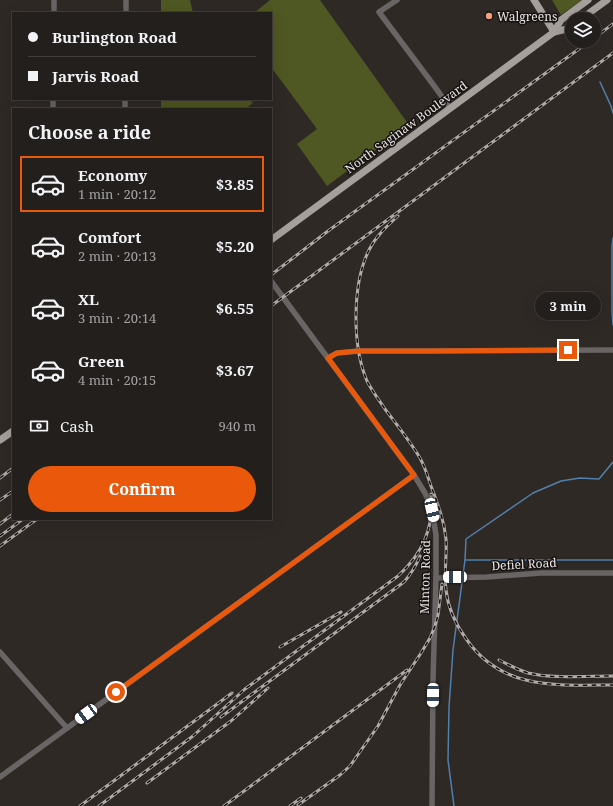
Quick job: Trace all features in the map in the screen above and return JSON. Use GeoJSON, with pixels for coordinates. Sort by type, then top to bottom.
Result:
{"type":"FeatureCollection","features":[{"type":"Feature","properties":{"kind":"main road"},"geometry":{"type":"LineString","coordinates":[[534,0],[554,32]]}},
{"type":"Feature","properties":{"kind":"main road","name":"North Saginaw Boulevard"},"geometry":{"type":"LineString","coordinates":[[554,32],[561,20],[588,0]]}},
{"type":"Feature","properties":{"kind":"main road"},"geometry":{"type":"LineString","coordinates":[[591,12],[607,0]]}},
{"type":"Feature","properties":{"kind":"main road","name":"North Saginaw Boulevard"},"geometry":{"type":"LineString","coordinates":[[272,239],[554,32],[565,29]]}},
{"type":"Feature","properties":{"kind":"main road"},"geometry":{"type":"LineString","coordinates":[[0,440],[12,432]]}},
{"type":"Feature","properties":{"kind":"street"},"geometry":{"type":"LineString","coordinates":[[54,0],[54,12]]}},
{"type":"Feature","properties":{"kind":"street"},"geometry":{"type":"LineString","coordinates":[[126,0],[126,12]]}},
{"type":"Feature","properties":{"kind":"street"},"geometry":{"type":"LineString","coordinates":[[397,0],[379,12],[450,108]]}},
{"type":"Feature","properties":{"kind":"street","name":"Minton Road"},"geometry":{"type":"LineString","coordinates":[[272,282],[414,475],[425,493],[432,510],[436,535],[432,806]]}},
{"type":"Feature","properties":{"kind":"street"},"geometry":{"type":"LineString","coordinates":[[328,358],[337,353],[359,351],[613,350]]}},
{"type":"Feature","properties":{"kind":"street"},"geometry":{"type":"LineString","coordinates":[[0,777],[414,475]]}},
{"type":"Feature","properties":{"kind":"street","name":"Defiel Road"},"geometry":{"type":"LineString","coordinates":[[436,578],[541,573],[613,573]]}},
{"type":"Feature","properties":{"kind":"street"},"geometry":{"type":"LineString","coordinates":[[0,652],[67,728]]}},
{"type":"Feature","properties":{"kind":"green space"},"geometry":{"type":"Polygon","coordinates":[[[161,0],[190,0],[193,12],[161,12],[161,0]]]}},
{"type":"Feature","properties":{"kind":"green space"},"geometry":{"type":"Polygon","coordinates":[[[270,0],[320,0],[409,125],[327,186],[297,144],[317,129],[272,68],[272,12],[255,12],[270,0]]]}},
{"type":"Feature","properties":{"kind":"green space"},"geometry":{"type":"Polygon","coordinates":[[[552,0],[582,0],[565,12],[561,15],[552,0]]]}},
{"type":"Feature","properties":{"kind":"green space"},"geometry":{"type":"Polygon","coordinates":[[[161,100],[250,100],[253,103],[246,108],[161,108],[161,100]]]}},
{"type":"Feature","properties":{"kind":"waterway"},"geometry":{"type":"LineString","coordinates":[[600,82],[613,113]]}},
{"type":"Feature","properties":{"kind":"waterway"},"geometry":{"type":"LineString","coordinates":[[613,238],[613,325]]}},
{"type":"Feature","properties":{"kind":"waterway"},"geometry":{"type":"LineString","coordinates":[[454,806],[448,760],[449,707],[453,650],[465,560],[466,539],[533,493],[561,481],[580,478],[599,479],[613,462]]}},
{"type":"Feature","properties":{"kind":"waterway"},"geometry":{"type":"LineString","coordinates":[[465,560],[613,560]]}},
{"type":"Feature","properties":{"kind":"railway"},"geometry":{"type":"LineString","coordinates":[[601,33],[613,24]]}},
{"type":"Feature","properties":{"kind":"railway"},"geometry":{"type":"LineString","coordinates":[[272,274],[328,231],[580,48]]}},
{"type":"Feature","properties":{"kind":"railway"},"geometry":{"type":"LineString","coordinates":[[272,305],[613,53]]}},
{"type":"Feature","properties":{"kind":"railway"},"geometry":{"type":"LineString","coordinates":[[398,216],[375,240],[363,264],[359,280],[356,315],[359,351],[362,367],[367,381],[420,458],[436,499],[445,532],[446,590],[453,616],[459,629],[481,657],[497,669],[515,677],[533,682],[552,684],[613,685]]}},
{"type":"Feature","properties":{"kind":"railway"},"geometry":{"type":"LineString","coordinates":[[0,478],[12,469]]}},
{"type":"Feature","properties":{"kind":"railway"},"geometry":{"type":"LineString","coordinates":[[0,500],[12,492]]}},
{"type":"Feature","properties":{"kind":"railway"},"geometry":{"type":"LineString","coordinates":[[99,806],[193,736],[245,689],[398,576],[414,558],[425,539],[431,518],[431,494]]}},
{"type":"Feature","properties":{"kind":"railway"},"geometry":{"type":"LineString","coordinates":[[0,524],[12,515]]}},
{"type":"Feature","properties":{"kind":"railway"},"geometry":{"type":"LineString","coordinates":[[0,536],[22,520]]}},
{"type":"Feature","properties":{"kind":"railway"},"geometry":{"type":"LineString","coordinates":[[0,546],[36,520]]}},
{"type":"Feature","properties":{"kind":"railway"},"geometry":{"type":"LineString","coordinates":[[221,717],[404,582],[413,570],[420,556]]}},
{"type":"Feature","properties":{"kind":"railway"},"geometry":{"type":"LineString","coordinates":[[298,805],[340,775],[350,766],[378,726],[400,685],[430,638],[438,615],[442,584]]}},
{"type":"Feature","properties":{"kind":"railway"},"geometry":{"type":"LineString","coordinates":[[280,647],[341,612]]}},
{"type":"Feature","properties":{"kind":"railway"},"geometry":{"type":"LineString","coordinates":[[499,660],[528,673],[538,675],[559,677],[613,676]]}},
{"type":"Feature","properties":{"kind":"railway"},"geometry":{"type":"LineString","coordinates":[[224,806],[407,670]]}},
{"type":"Feature","properties":{"kind":"railway"},"geometry":{"type":"LineString","coordinates":[[147,783],[231,721],[268,688]]}},
{"type":"Feature","properties":{"kind":"railway"},"geometry":{"type":"LineString","coordinates":[[80,806],[232,693]]}},
{"type":"Feature","properties":{"kind":"railway"},"geometry":{"type":"LineString","coordinates":[[290,806],[301,798]]}},
{"type":"Feature","properties":{"kind":"place","name":"Walgreens"},"geometry":{"type":"Point","coordinates":[489,16]}},
{"type":"Feature","properties":{"kind":"route"},"geometry":{"type":"LineString","coordinates":[[116,692],[414,475],[328,358],[337,353],[359,351],[568,350]]}}]}
